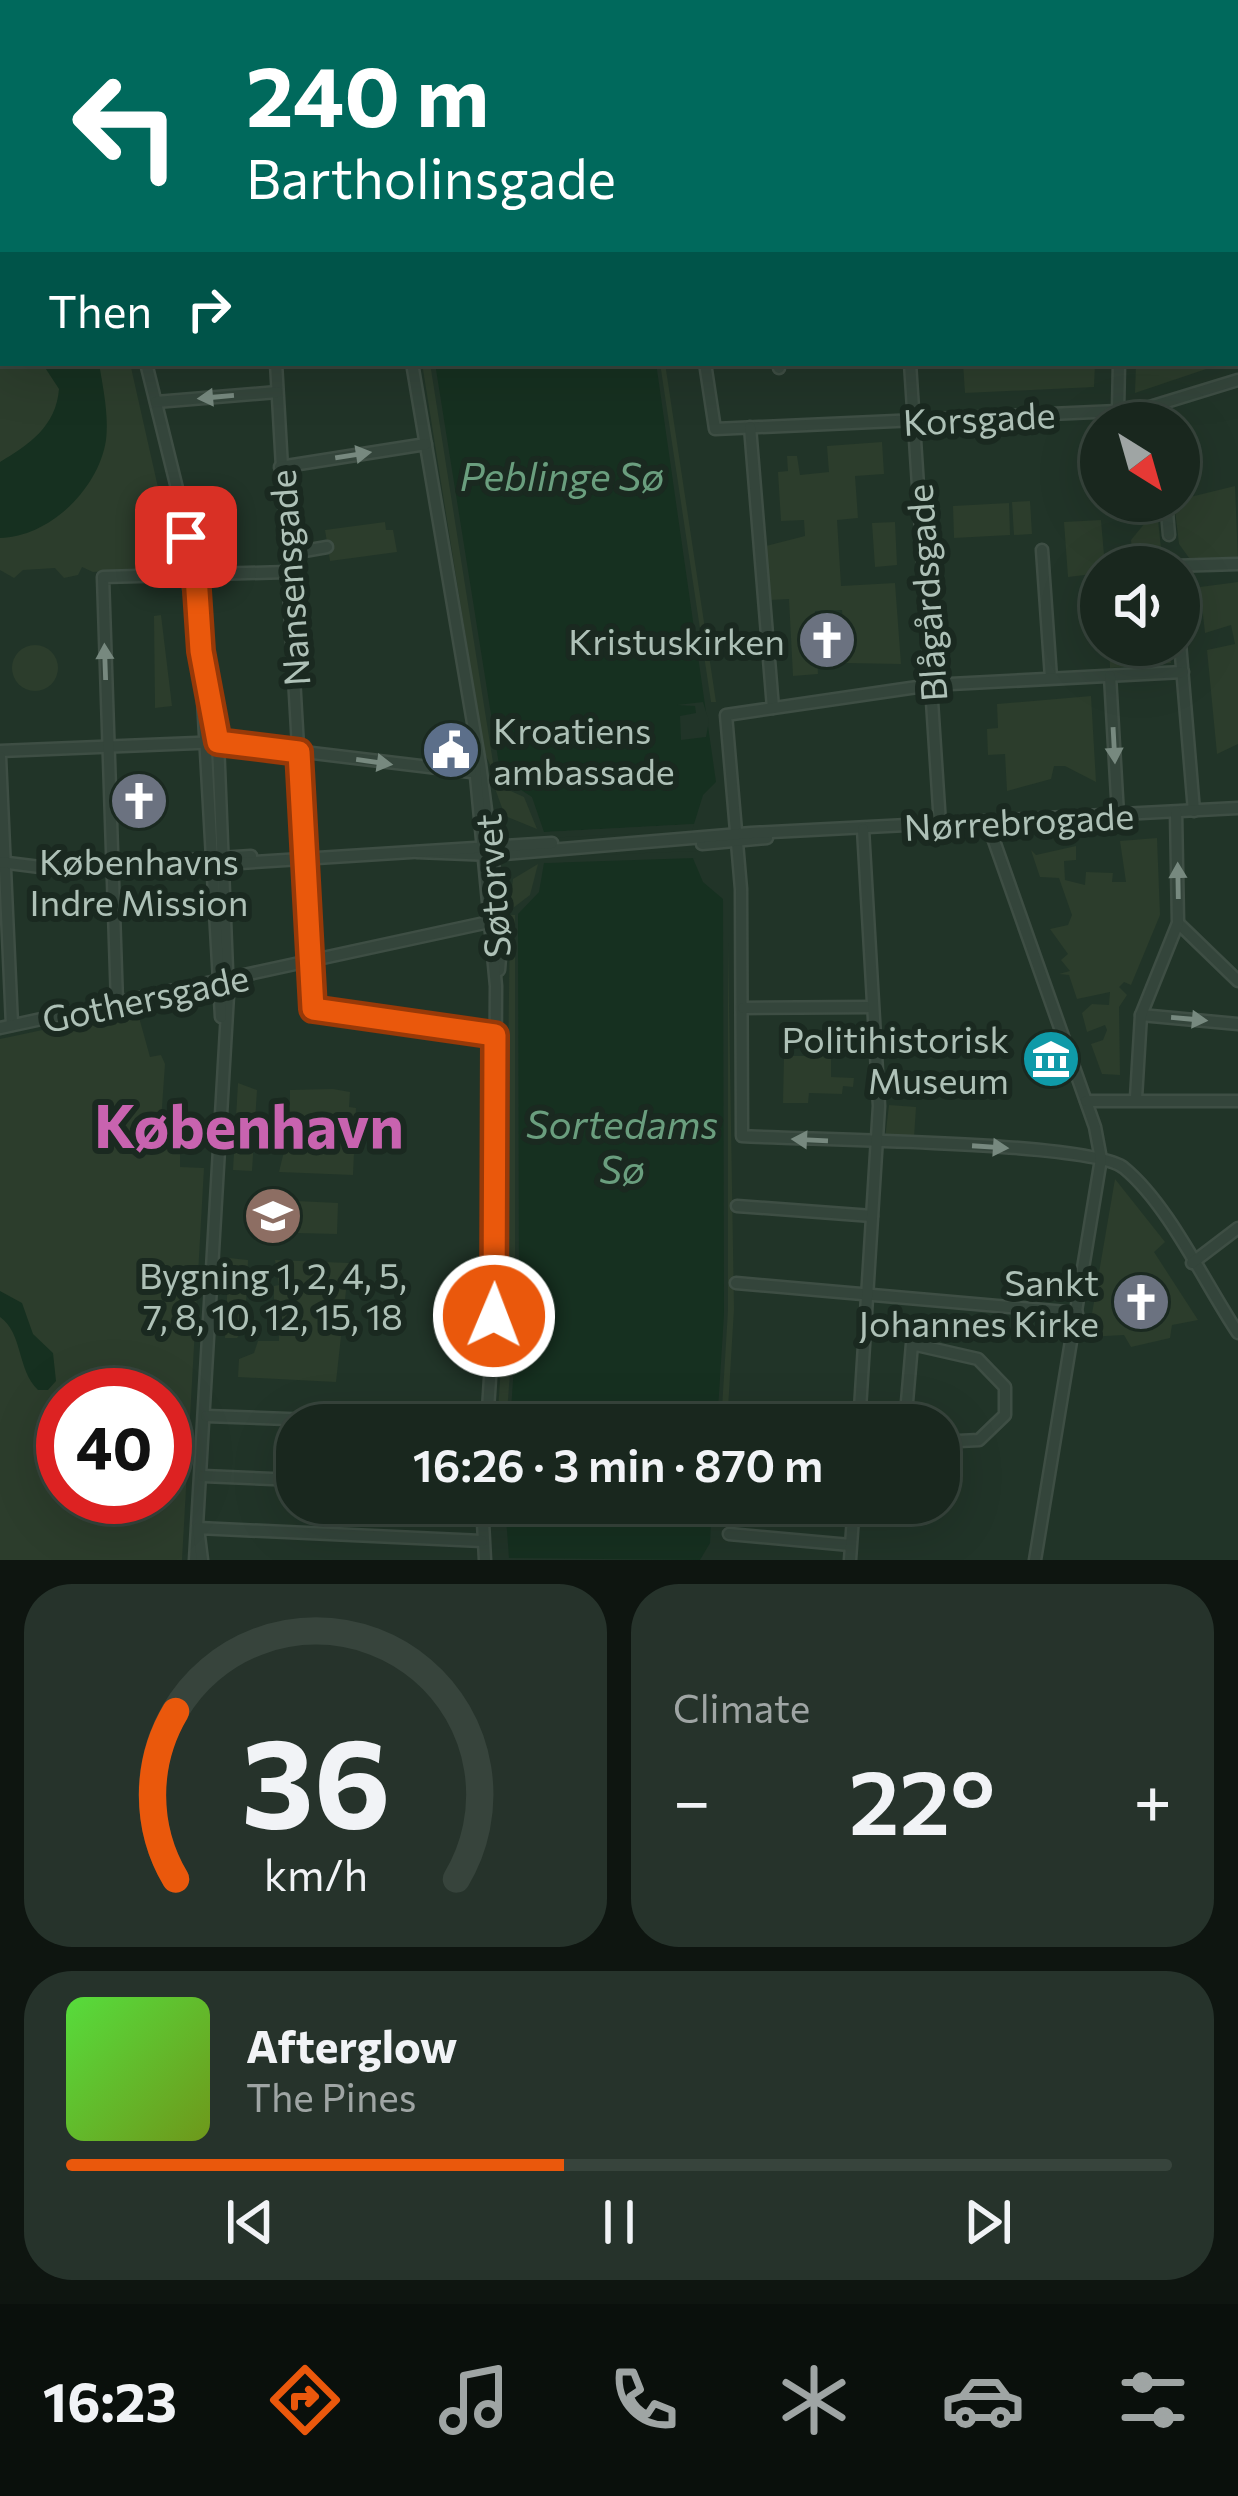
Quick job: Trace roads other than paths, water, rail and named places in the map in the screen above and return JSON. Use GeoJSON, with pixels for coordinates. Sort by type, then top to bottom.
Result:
{"type":"FeatureCollection","features":[{"type":"Feature","properties":{"kind":"street"},"geometry":{"type":"LineString","coordinates":[[147,366],[186,537],[212,742],[224,1038],[202,1560]]}},
{"type":"Feature","properties":{"kind":"street","name":"Nansensgade"},"geometry":{"type":"LineString","coordinates":[[275,366],[313,1009],[495,1035]]}},
{"type":"Feature","properties":{"kind":"street"},"geometry":{"type":"LineString","coordinates":[[412,366],[473,745]]}},
{"type":"Feature","properties":{"kind":"street","name":"Korsgade"},"geometry":{"type":"LineString","coordinates":[[706,366],[716,429],[1080,413]]}},
{"type":"Feature","properties":{"kind":"street","name":"Blågårdsgade"},"geometry":{"type":"LineString","coordinates":[[910,366],[940,824]]}},
{"type":"Feature","properties":{"kind":"street"},"geometry":{"type":"LineString","coordinates":[[1118,402],[1119,366]]}},
{"type":"Feature","properties":{"kind":"street","name":"Korsgade"},"geometry":{"type":"LineString","coordinates":[[1172,402],[1238,380]]}},
{"type":"Feature","properties":{"kind":"street"},"geometry":{"type":"LineString","coordinates":[[156,402],[277,392]]}},
{"type":"Feature","properties":{"kind":"street"},"geometry":{"type":"LineString","coordinates":[[750,428],[772,708]]}},
{"type":"Feature","properties":{"kind":"street"},"geometry":{"type":"LineString","coordinates":[[280,467],[425,444]]}},
{"type":"Feature","properties":{"kind":"street"},"geometry":{"type":"LineString","coordinates":[[1168,522],[1169,535]]}},
{"type":"Feature","properties":{"kind":"street"},"geometry":{"type":"LineString","coordinates":[[287,554],[327,547]]}},
{"type":"Feature","properties":{"kind":"street"},"geometry":{"type":"LineString","coordinates":[[1042,550],[1051,678]]}},
{"type":"Feature","properties":{"kind":"street"},"geometry":{"type":"LineString","coordinates":[[1200,565],[1238,564]]}},
{"type":"Feature","properties":{"kind":"street"},"geometry":{"type":"LineString","coordinates":[[117,1003],[103,577],[287,572]]}},
{"type":"Feature","properties":{"kind":"street"},"geometry":{"type":"LineString","coordinates":[[1182,666],[1194,811]]}},
{"type":"Feature","properties":{"kind":"street"},"geometry":{"type":"LineString","coordinates":[[1183,672],[931,686],[725,716],[738,839],[742,1136],[1053,1151],[1116,1162],[1138,1182],[1234,1317],[1238,1334]]}},
{"type":"Feature","properties":{"kind":"street"},"geometry":{"type":"LineString","coordinates":[[1110,676],[1118,814]]}},
{"type":"Feature","properties":{"kind":"street"},"geometry":{"type":"LineString","coordinates":[[6,1027],[0,754],[212,742],[471,772]]}},
{"type":"Feature","properties":{"kind":"street","name":"Søtorvet"},"geometry":{"type":"LineString","coordinates":[[473,745],[471,772],[485,850]]}},
{"type":"Feature","properties":{"kind":"street","name":"Søtorvet"},"geometry":{"type":"LineString","coordinates":[[473,745],[494,921],[496,986],[494,1316],[488,1404]]}},
{"type":"Feature","properties":{"kind":"street","name":"Nørrebrogade"},"geometry":{"type":"LineString","coordinates":[[4,868],[680,842],[1238,808]]}},
{"type":"Feature","properties":{"kind":"street"},"geometry":{"type":"LineString","coordinates":[[1136,1098],[1141,1015],[1178,923],[1176,812]]}},
{"type":"Feature","properties":{"kind":"street"},"geometry":{"type":"LineString","coordinates":[[987,821],[1086,1101],[1101,1159],[1035,1560]]}},
{"type":"Feature","properties":{"kind":"street"},"geometry":{"type":"LineString","coordinates":[[861,1404],[878,1143],[862,829]]}},
{"type":"Feature","properties":{"kind":"street","name":"Gothersgade"},"geometry":{"type":"LineString","coordinates":[[6,1027],[494,921]]}},
{"type":"Feature","properties":{"kind":"street"},"geometry":{"type":"LineString","coordinates":[[1178,923],[1238,980]]}},
{"type":"Feature","properties":{"kind":"street"},"geometry":{"type":"LineString","coordinates":[[743,1008],[872,1007]]}},
{"type":"Feature","properties":{"kind":"street"},"geometry":{"type":"LineString","coordinates":[[1141,1015],[1238,1024]]}},
{"type":"Feature","properties":{"kind":"street"},"geometry":{"type":"LineString","coordinates":[[1086,1101],[1238,1101]]}},
{"type":"Feature","properties":{"kind":"street"},"geometry":{"type":"LineString","coordinates":[[737,1206],[872,1216]]}},
{"type":"Feature","properties":{"kind":"street"},"geometry":{"type":"LineString","coordinates":[[1192,1263],[1238,1228]]}},
{"type":"Feature","properties":{"kind":"street"},"geometry":{"type":"LineString","coordinates":[[736,1283],[1076,1313]]}},
{"type":"Feature","properties":{"kind":"street"},"geometry":{"type":"LineString","coordinates":[[907,1404],[911,1344],[978,1359],[1005,1387],[1005,1415],[979,1440],[960,1441]]}},
{"type":"Feature","properties":{"kind":"street"},"geometry":{"type":"LineString","coordinates":[[206,1416],[276,1419]]}},
{"type":"Feature","properties":{"kind":"street"},"geometry":{"type":"LineString","coordinates":[[203,1476],[276,1479]]}},
{"type":"Feature","properties":{"kind":"street"},"geometry":{"type":"LineString","coordinates":[[482,1524],[484,1560]]}},
{"type":"Feature","properties":{"kind":"street"},"geometry":{"type":"LineString","coordinates":[[850,1560],[852,1524]]}},
{"type":"Feature","properties":{"kind":"street"},"geometry":{"type":"LineString","coordinates":[[202,1528],[482,1541]]}},
{"type":"Feature","properties":{"kind":"street"},"geometry":{"type":"LineString","coordinates":[[729,1534],[850,1545]]}},
{"type":"Feature","properties":{"kind":"water"},"geometry":{"type":"Polygon","coordinates":[[[44,366],[99,366],[106,411],[101,458],[83,492],[54,519],[37,529],[0,538],[0,462],[40,433],[53,413],[59,389],[44,366]]]}},
{"type":"Feature","properties":{"kind":"water","name":"Peblinge Sø"},"geometry":{"type":"Polygon","coordinates":[[[435,366],[656,366],[716,782],[703,795],[694,824],[544,832],[532,797],[501,777],[435,366]]]}},
{"type":"Feature","properties":{"kind":"water","name":"Sortedams Sø"},"geometry":{"type":"Polygon","coordinates":[[[692,856],[703,882],[723,899],[724,1314],[718,1404],[511,1404],[519,1293],[518,914],[539,892],[544,863],[692,856]]]}},
{"type":"Feature","properties":{"kind":"water"},"geometry":{"type":"Polygon","coordinates":[[[0,1291],[22,1303],[33,1334],[53,1353],[55,1368],[36,1368],[36,1388],[13,1332],[0,1317],[0,1291]]]}},
{"type":"Feature","properties":{"kind":"water"},"geometry":{"type":"Polygon","coordinates":[[[507,1524],[711,1524],[710,1543],[700,1560],[509,1558],[507,1524]]]}},
{"type":"Feature","properties":{"kind":"place","name":"Kristuskirken"},"geometry":{"type":"Point","coordinates":[827,640]}},
{"type":"Feature","properties":{"kind":"place","name":"Kroatiens ambassade"},"geometry":{"type":"Point","coordinates":[451,750]}},
{"type":"Feature","properties":{"kind":"place","name":"Københavns Indre Mission"},"geometry":{"type":"Point","coordinates":[139,801]}},
{"type":"Feature","properties":{"kind":"place","name":"Politihistorisk Museum"},"geometry":{"type":"Point","coordinates":[1051,1059]}},
{"type":"Feature","properties":{"kind":"place","name":"Bygning 1, 2, 4, 5, 7, 8, 10, 12, 15, 18"},"geometry":{"type":"Point","coordinates":[273,1216]}},
{"type":"Feature","properties":{"kind":"place","name":"Sankt Johannes Kirke"},"geometry":{"type":"Point","coordinates":[1141,1302]}},
{"type":"Feature","properties":{"kind":"district","name":"København"},"geometry":{"type":"Point","coordinates":[249,1123]}}]}
